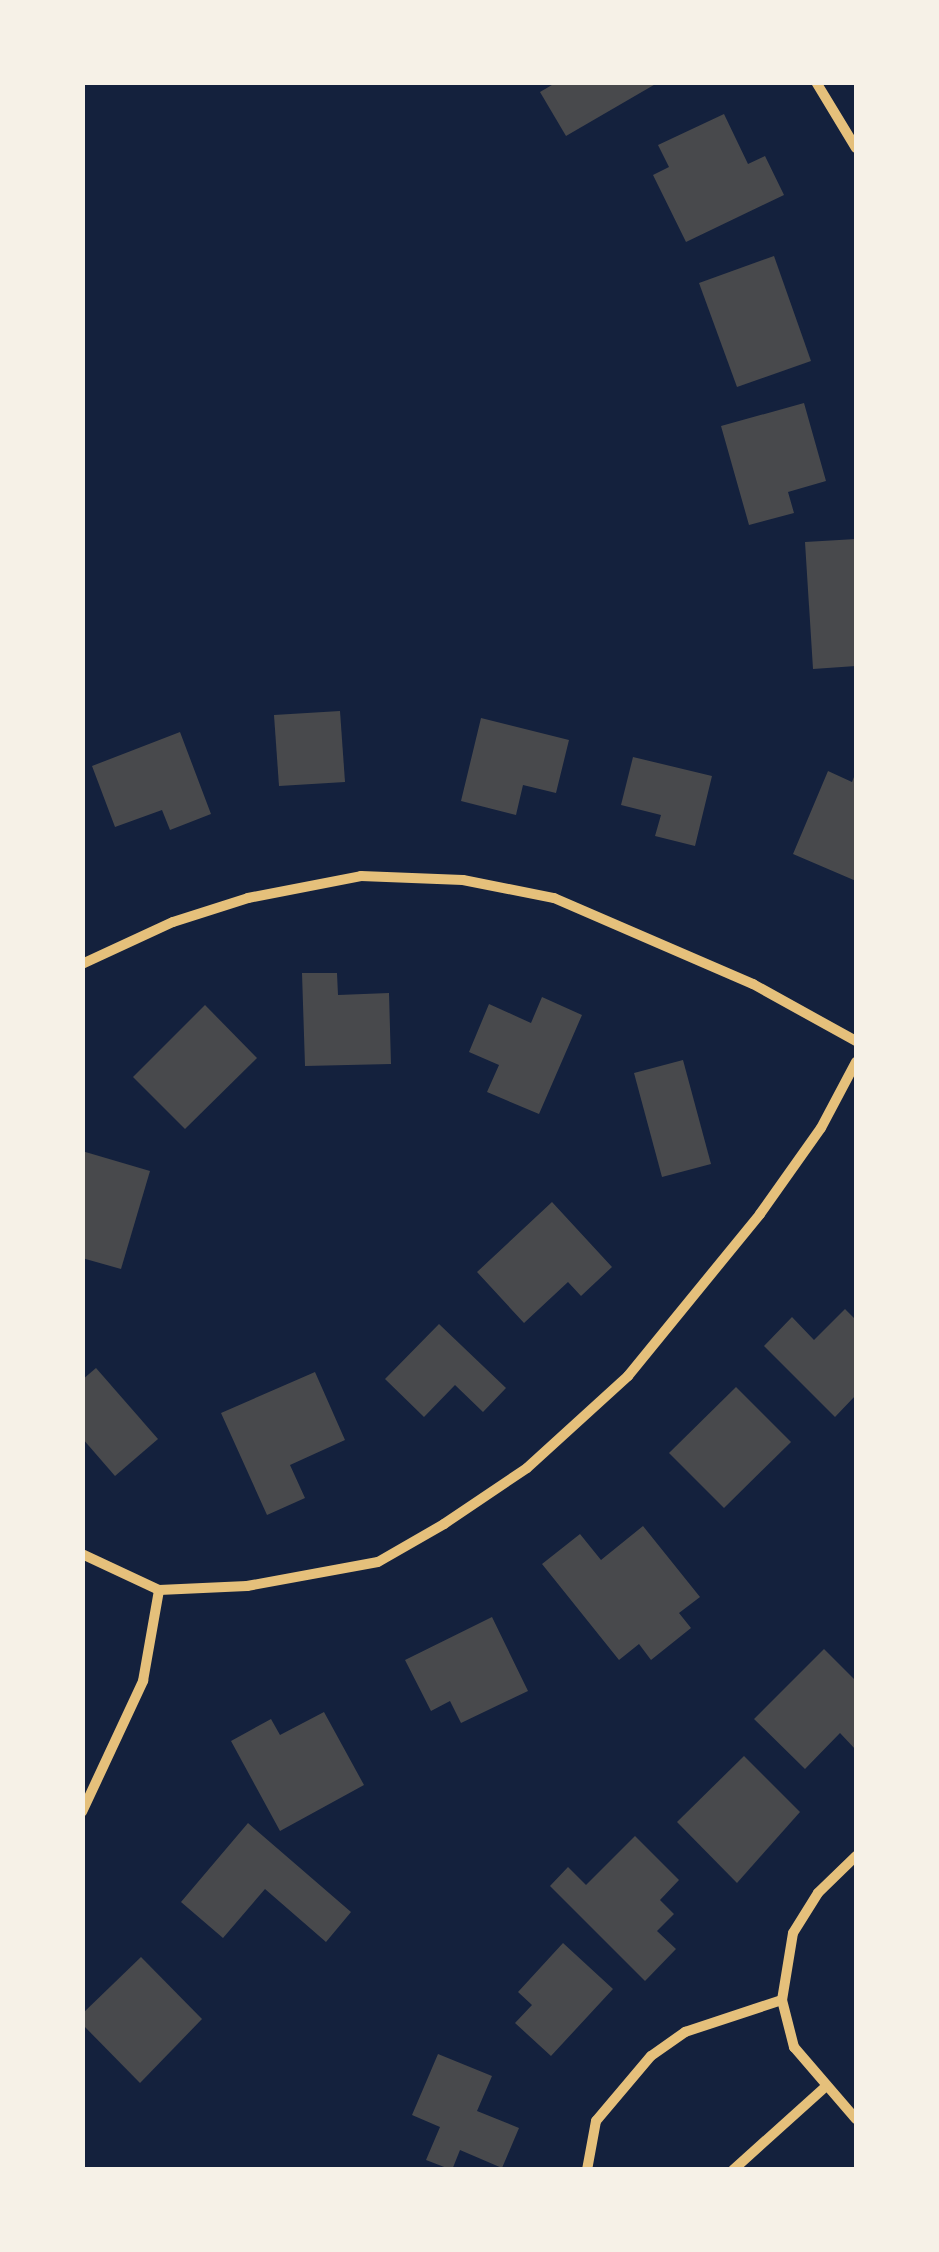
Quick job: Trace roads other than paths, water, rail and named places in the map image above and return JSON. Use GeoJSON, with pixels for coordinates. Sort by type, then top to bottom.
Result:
{"type":"FeatureCollection","features":[{"type":"Feature","properties":{"kind":"street"},"geometry":{"type":"LineString","coordinates":[[816,82],[856,148]]}},
{"type":"Feature","properties":{"kind":"street"},"geometry":{"type":"LineString","coordinates":[[82,964],[173,922],[248,898],[361,876],[463,880],[554,898],[754,984],[856,1041]]}},
{"type":"Feature","properties":{"kind":"street"},"geometry":{"type":"LineString","coordinates":[[82,1554],[159,1590],[247,1586],[378,1562],[526,1468],[628,1376],[708,1284],[821,1128],[856,1062]]}},
{"type":"Feature","properties":{"kind":"street"},"geometry":{"type":"LineString","coordinates":[[82,1812],[144,1681],[159,1590]]}},
{"type":"Feature","properties":{"kind":"street"},"geometry":{"type":"LineString","coordinates":[[856,1856],[818,1893],[793,1932],[782,2000],[794,2047],[824,2088],[856,2119]]}},
{"type":"Feature","properties":{"kind":"street"},"geometry":{"type":"LineString","coordinates":[[587,2170],[596,2120],[650,2056],[685,2032],[782,2000]]}},
{"type":"Feature","properties":{"kind":"street"},"geometry":{"type":"LineString","coordinates":[[733,2170],[824,2088]]}}]}
